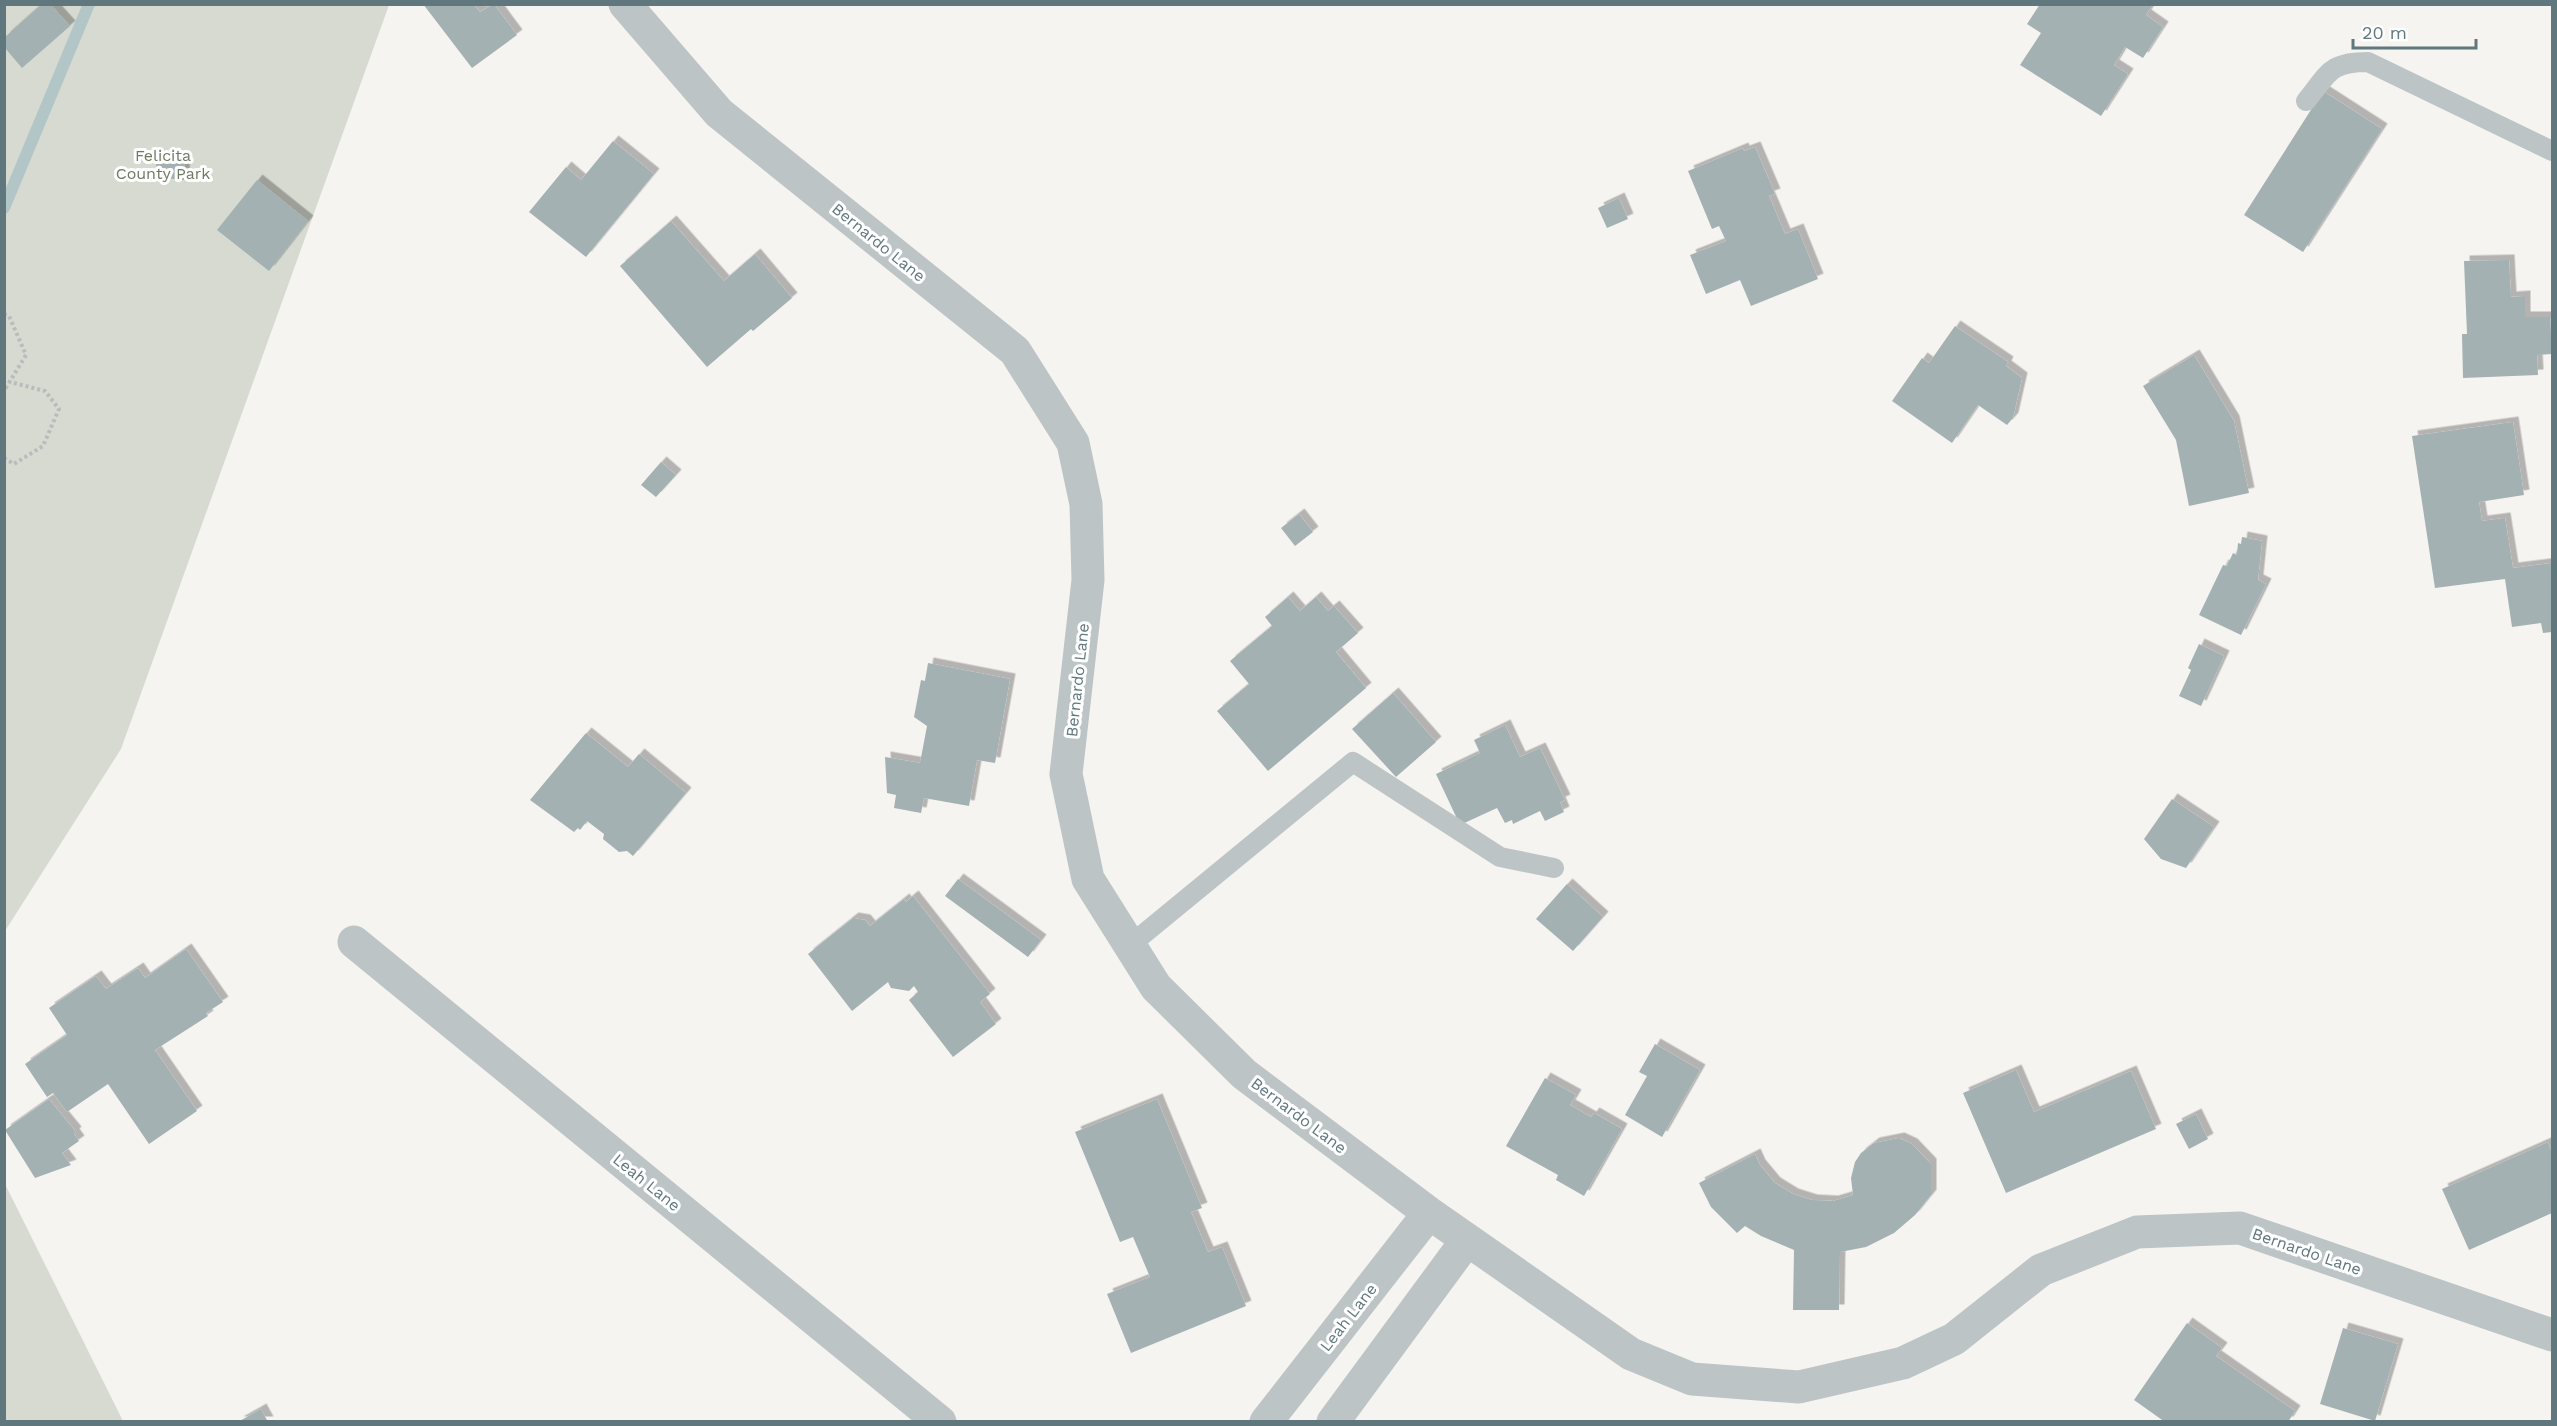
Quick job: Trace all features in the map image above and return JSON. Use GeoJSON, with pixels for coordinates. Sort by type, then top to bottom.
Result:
{"type":"FeatureCollection","features":[{"type":"Feature","properties":{"kind":"street","name":"Bernardo Lane"},"geometry":{"type":"LineString","coordinates":[[625,4],[719,113],[1015,351],[1072,442],[1086,504],[1088,580],[1066,774],[1088,879],[1156,987],[1245,1074],[1429,1213],[1631,1354],[1692,1379],[1799,1387],[1903,1363],[1954,1339],[2041,1270],[2137,1233],[2240,1228],[2553,1335]]}},
{"type":"Feature","properties":{"kind":"street","name":"Leah Lane"},"geometry":{"type":"LineString","coordinates":[[354,942],[940,1422]]}},
{"type":"Feature","properties":{"kind":"street","name":"Leah Lane"},"geometry":{"type":"LineString","coordinates":[[1266,1422],[1429,1213]]}},
{"type":"Feature","properties":{"kind":"street"},"geometry":{"type":"LineString","coordinates":[[1333,1422],[1467,1240]]}},
{"type":"Feature","properties":{"kind":"lane"},"geometry":{"type":"LineString","coordinates":[[2306,100],[2334,66],[2351,62],[2368,62],[2553,151]]}},
{"type":"Feature","properties":{"kind":"lane"},"geometry":{"type":"LineString","coordinates":[[1129,946],[1353,762],[1500,857],[1554,868]]}},
{"type":"Feature","properties":{"kind":"path"},"geometry":{"type":"LineString","coordinates":[[4,314],[9,316],[26,355],[4,391]]}},
{"type":"Feature","properties":{"kind":"path"},"geometry":{"type":"LineString","coordinates":[[4,458],[14,464],[43,446],[59,409],[45,391],[10,382]]}},
{"type":"Feature","properties":{"kind":"green space","name":"Felicita County Park"},"geometry":{"type":"Polygon","coordinates":[[[5,5],[389,5],[121,749],[5,931],[5,5]]]}},
{"type":"Feature","properties":{"kind":"green space"},"geometry":{"type":"Polygon","coordinates":[[[5,1184],[123,1421],[5,1421],[5,1184]]]}},
{"type":"Feature","properties":{"kind":"building"},"geometry":{"type":"Polygon","coordinates":[[[42,4],[50,4],[70,26],[22,68],[5,48],[5,37],[42,4]]]}},
{"type":"Feature","properties":{"kind":"building"},"geometry":{"type":"Polygon","coordinates":[[[423,4],[477,4],[475,6],[480,12],[494,4],[517,35],[472,68],[423,4]]]}},
{"type":"Feature","properties":{"kind":"building"},"geometry":{"type":"Polygon","coordinates":[[[2040,4],[2153,4],[2146,15],[2163,27],[2143,58],[2125,47],[2114,65],[2128,74],[2101,116],[2020,65],[2041,33],[2027,24],[2040,4]]]}},
{"type":"Feature","properties":{"kind":"building"},"geometry":{"type":"Polygon","coordinates":[[[2323,91],[2382,129],[2303,252],[2244,215],[2323,91]]]}},
{"type":"Feature","properties":{"kind":"building"},"geometry":{"type":"Polygon","coordinates":[[[613,141],[654,174],[586,257],[529,212],[566,167],[581,180],[613,141]]]}},
{"type":"Feature","properties":{"kind":"building"},"geometry":{"type":"Polygon","coordinates":[[[1755,147],[1775,194],[1769,196],[1785,234],[1798,229],[1818,279],[1751,306],[1740,280],[1706,294],[1690,255],[1726,241],[1719,226],[1712,229],[1688,171],[1743,148],[1744,151],[1755,147]]]}},
{"type":"Feature","properties":{"kind":"building"},"geometry":{"type":"Polygon","coordinates":[[[157,156],[185,159],[184,180],[155,177],[157,156]]]}},
{"type":"Feature","properties":{"kind":"building"},"geometry":{"type":"Polygon","coordinates":[[[257,180],[308,221],[269,271],[217,230],[257,180]]]}},
{"type":"Feature","properties":{"kind":"building"},"geometry":{"type":"Polygon","coordinates":[[[1619,198],[1628,219],[1607,228],[1598,208],[1619,198]]]}},
{"type":"Feature","properties":{"kind":"building"},"geometry":{"type":"Polygon","coordinates":[[[671,221],[724,281],[755,254],[792,298],[707,367],[620,266],[671,221]]]}},
{"type":"Feature","properties":{"kind":"building"},"geometry":{"type":"Polygon","coordinates":[[[2509,260],[2511,297],[2525,296],[2525,317],[2550,317],[2552,354],[2537,355],[2538,375],[2463,378],[2462,334],[2467,334],[2464,261],[2509,260]]]}},
{"type":"Feature","properties":{"kind":"building"},"geometry":{"type":"Polygon","coordinates":[[[1955,326],[2008,362],[2006,366],[2022,378],[2013,418],[2007,425],[1978,405],[1952,443],[1892,401],[1922,358],[1929,363],[1955,326]]]}},
{"type":"Feature","properties":{"kind":"building"},"geometry":{"type":"Polygon","coordinates":[[[2194,355],[2234,421],[2249,493],[2189,506],[2176,440],[2143,386],[2194,355]]]}},
{"type":"Feature","properties":{"kind":"building"},"geometry":{"type":"Polygon","coordinates":[[[2513,422],[2524,495],[2479,502],[2482,521],[2505,518],[2513,568],[2552,563],[2552,632],[2543,633],[2541,623],[2512,627],[2505,579],[2435,588],[2412,436],[2513,422]]]}},
{"type":"Feature","properties":{"kind":"building"},"geometry":{"type":"Polygon","coordinates":[[[661,462],[676,475],[656,497],[641,485],[661,462]]]}},
{"type":"Feature","properties":{"kind":"building"},"geometry":{"type":"Polygon","coordinates":[[[1299,514],[1313,532],[1295,546],[1281,528],[1299,514]]]}},
{"type":"Feature","properties":{"kind":"building"},"geometry":{"type":"Polygon","coordinates":[[[2242,537],[2262,541],[2258,580],[2266,584],[2241,635],[2199,615],[2223,565],[2227,566],[2233,553],[2237,555],[2238,543],[2241,544],[2242,537]]]}},
{"type":"Feature","properties":{"kind":"building"},"geometry":{"type":"Polygon","coordinates":[[[1288,597],[1300,611],[1316,597],[1328,611],[1334,606],[1358,633],[1336,652],[1366,688],[1268,771],[1217,711],[1249,684],[1230,661],[1272,626],[1265,617],[1288,597]]]}},
{"type":"Feature","properties":{"kind":"building"},"geometry":{"type":"Polygon","coordinates":[[[2199,644],[2224,656],[2201,706],[2179,696],[2191,670],[2188,668],[2199,644]]]}},
{"type":"Feature","properties":{"kind":"building"},"geometry":{"type":"Polygon","coordinates":[[[928,663],[1010,679],[995,763],[977,760],[969,806],[924,798],[921,813],[894,808],[896,795],[887,793],[885,757],[920,763],[927,726],[914,717],[921,680],[925,681],[928,663]]]}},
{"type":"Feature","properties":{"kind":"building"},"geometry":{"type":"Polygon","coordinates":[[[1393,693],[1436,742],[1396,777],[1352,729],[1393,693]]]}},
{"type":"Feature","properties":{"kind":"building"},"geometry":{"type":"Polygon","coordinates":[[[1505,725],[1520,757],[1540,748],[1565,800],[1560,802],[1564,812],[1545,821],[1540,811],[1513,824],[1512,820],[1505,823],[1497,808],[1460,825],[1436,774],[1480,753],[1474,740],[1505,725]]]}},
{"type":"Feature","properties":{"kind":"building"},"geometry":{"type":"Polygon","coordinates":[[[586,733],[628,767],[639,754],[686,793],[633,856],[627,851],[619,852],[603,839],[604,834],[587,821],[580,830],[578,828],[574,832],[530,800],[586,733]]]}},
{"type":"Feature","properties":{"kind":"building"},"geometry":{"type":"Polygon","coordinates":[[[2172,799],[2214,827],[2186,868],[2161,859],[2144,839],[2172,799]]]}},
{"type":"Feature","properties":{"kind":"building"},"geometry":{"type":"Polygon","coordinates":[[[958,879],[1041,940],[1028,957],[945,896],[958,879]]]}},
{"type":"Feature","properties":{"kind":"building"},"geometry":{"type":"Polygon","coordinates":[[[1567,884],[1603,917],[1573,951],[1536,919],[1567,884]]]}},
{"type":"Feature","properties":{"kind":"building"},"geometry":{"type":"Polygon","coordinates":[[[913,896],[990,994],[980,1002],[996,1024],[953,1057],[909,1000],[918,992],[914,986],[909,991],[891,988],[888,982],[852,1011],[808,954],[853,918],[865,920],[870,926],[904,899],[906,902],[913,896]]]}},
{"type":"Feature","properties":{"kind":"building"},"geometry":{"type":"Polygon","coordinates":[[[186,949],[223,1002],[206,1013],[208,1016],[155,1050],[197,1111],[149,1144],[108,1084],[67,1112],[53,1093],[47,1097],[25,1064],[67,1035],[49,1008],[96,976],[106,989],[138,968],[145,978],[186,949]]]}},
{"type":"Feature","properties":{"kind":"building"},"geometry":{"type":"Polygon","coordinates":[[[1655,1044],[1700,1070],[1662,1137],[1625,1115],[1647,1076],[1639,1072],[1655,1044]]]}},
{"type":"Feature","properties":{"kind":"building"},"geometry":{"type":"Polygon","coordinates":[[[2016,1070],[2034,1112],[2131,1071],[2156,1129],[2006,1193],[1963,1093],[2016,1070]]]}},
{"type":"Feature","properties":{"kind":"building"},"geometry":{"type":"Polygon","coordinates":[[[1545,1078],[1576,1095],[1570,1105],[1591,1117],[1594,1113],[1622,1129],[1584,1196],[1556,1180],[1558,1175],[1506,1146],[1545,1078]]]}},
{"type":"Feature","properties":{"kind":"building"},"geometry":{"type":"Polygon","coordinates":[[[49,1099],[76,1132],[74,1134],[79,1141],[62,1153],[71,1165],[35,1178],[5,1130],[49,1099]]]}},
{"type":"Feature","properties":{"kind":"building"},"geometry":{"type":"Polygon","coordinates":[[[1157,1099],[1202,1208],[1191,1212],[1208,1252],[1222,1247],[1246,1306],[1131,1353],[1107,1294],[1150,1277],[1133,1237],[1120,1242],[1075,1132],[1157,1099]]]}},
{"type":"Feature","properties":{"kind":"building"},"geometry":{"type":"Polygon","coordinates":[[[2196,1114],[2208,1139],[2189,1149],[2176,1124],[2196,1114]]]}},
{"type":"Feature","properties":{"kind":"building"},"geometry":{"type":"Polygon","coordinates":[[[1899,1138],[1912,1144],[1931,1164],[1931,1195],[1915,1215],[1894,1233],[1866,1247],[1840,1252],[1839,1310],[1793,1310],[1794,1250],[1761,1236],[1745,1226],[1737,1233],[1711,1207],[1699,1183],[1755,1154],[1760,1165],[1775,1183],[1793,1194],[1812,1200],[1833,1201],[1853,1195],[1851,1178],[1855,1162],[1861,1153],[1874,1143],[1899,1138]]]}},
{"type":"Feature","properties":{"kind":"building"},"geometry":{"type":"Polygon","coordinates":[[[2548,1142],[2552,1153],[2552,1213],[2469,1250],[2442,1189],[2548,1142]]]}},
{"type":"Feature","properties":{"kind":"building"},"geometry":{"type":"Polygon","coordinates":[[[2187,1323],[2222,1348],[2216,1356],[2295,1411],[2288,1422],[2165,1422],[2134,1400],[2187,1323]]]}},
{"type":"Feature","properties":{"kind":"building"},"geometry":{"type":"Polygon","coordinates":[[[2343,1328],[2398,1344],[2375,1421],[2320,1404],[2343,1328]]]}},
{"type":"Feature","properties":{"kind":"building"},"geometry":{"type":"Polygon","coordinates":[[[261,1409],[268,1422],[238,1422],[261,1409]]]}},
{"type":"Feature","properties":{"kind":"waterway"},"geometry":{"type":"LineString","coordinates":[[4,208],[89,4]]}}]}
